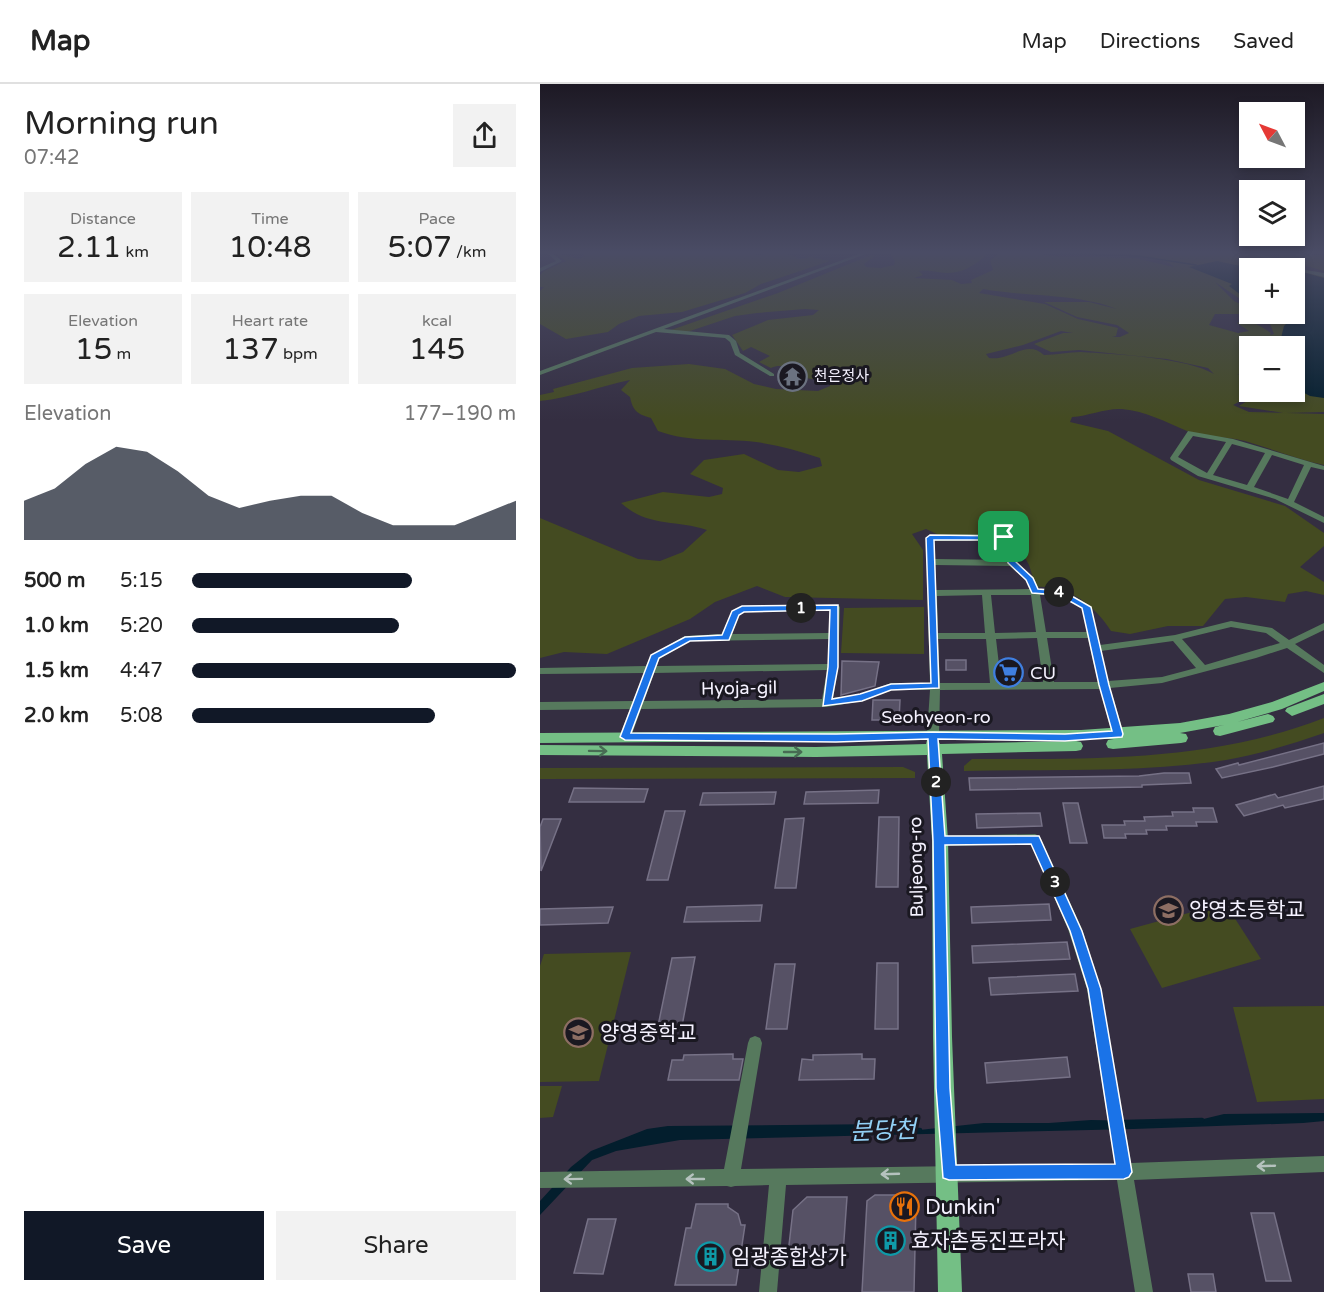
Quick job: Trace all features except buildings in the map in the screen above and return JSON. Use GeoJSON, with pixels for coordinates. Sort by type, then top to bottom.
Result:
{"type":"FeatureCollection","features":[{"type":"Feature","properties":{"kind":"main road","name":"Seohyeon-ro"},"geometry":{"type":"LineString","coordinates":[[540,750],[816,752],[1184,729],[1229,720],[1300,698],[1324,686]]}},
{"type":"Feature","properties":{"kind":"main road","name":"Seohyeon-ro"},"geometry":{"type":"LineString","coordinates":[[540,738],[836,738],[934,743],[1091,746],[1165,740],[1242,727],[1324,699]]}},
{"type":"Feature","properties":{"kind":"main road","name":"Buljeong-ro"},"geometry":{"type":"LineString","coordinates":[[934,743],[939,841],[943,1088],[948,1164]]}},
{"type":"Feature","properties":{"kind":"main road"},"geometry":{"type":"LineString","coordinates":[[948,1164],[950,1292]]}},
{"type":"Feature","properties":{"kind":"street"},"geometry":{"type":"LineString","coordinates":[[540,373],[713,308]]}},
{"type":"Feature","properties":{"kind":"street"},"geometry":{"type":"LineString","coordinates":[[653,330],[728,336],[735,344],[736,354],[772,375]]}},
{"type":"Feature","properties":{"kind":"street"},"geometry":{"type":"LineString","coordinates":[[1322,517],[1250,487],[1209,476],[1174,458],[1191,433],[1230,441],[1324,468]]}},
{"type":"Feature","properties":{"kind":"street"},"geometry":{"type":"LineString","coordinates":[[1209,476],[1230,441]]}},
{"type":"Feature","properties":{"kind":"street"},"geometry":{"type":"LineString","coordinates":[[1250,487],[1269,453]]}},
{"type":"Feature","properties":{"kind":"street"},"geometry":{"type":"LineString","coordinates":[[1290,502],[1308,465]]}},
{"type":"Feature","properties":{"kind":"street","name":"Buljeong-ro"},"geometry":{"type":"LineString","coordinates":[[934,743],[936,686],[930,538],[1004,537],[1009,541],[1012,563]]}},
{"type":"Feature","properties":{"kind":"street"},"geometry":{"type":"LineString","coordinates":[[931,562],[1012,563],[1030,579],[1035,591],[1049,684]]}},
{"type":"Feature","properties":{"kind":"street"},"geometry":{"type":"LineString","coordinates":[[986,592],[996,686]]}},
{"type":"Feature","properties":{"kind":"street"},"geometry":{"type":"LineString","coordinates":[[932,593],[1060,592],[1086,607],[1118,734]]}},
{"type":"Feature","properties":{"kind":"street"},"geometry":{"type":"LineString","coordinates":[[726,638],[735,613],[742,609],[835,607],[833,667],[827,703]]}},
{"type":"Feature","properties":{"kind":"street"},"geometry":{"type":"LineString","coordinates":[[1096,649],[1175,638],[1231,624],[1269,630],[1324,670]]}},
{"type":"Feature","properties":{"kind":"street","name":"Hyoja-gil"},"geometry":{"type":"LineString","coordinates":[[540,706],[827,703],[862,697],[891,687],[1104,685],[1162,680],[1288,644],[1324,626]]}},
{"type":"Feature","properties":{"kind":"street"},"geometry":{"type":"LineString","coordinates":[[933,636],[1093,635]]}},
{"type":"Feature","properties":{"kind":"street"},"geometry":{"type":"LineString","coordinates":[[625,737],[655,657],[688,639],[834,636]]}},
{"type":"Feature","properties":{"kind":"street"},"geometry":{"type":"LineString","coordinates":[[1175,638],[1203,669]]}},
{"type":"Feature","properties":{"kind":"street"},"geometry":{"type":"LineString","coordinates":[[540,671],[833,667]]}},
{"type":"Feature","properties":{"kind":"street"},"geometry":{"type":"LineString","coordinates":[[939,841],[1035,839],[1083,951],[1098,1008],[1144,1292]]}},
{"type":"Feature","properties":{"kind":"street"},"geometry":{"type":"LineString","coordinates":[[731,1176],[754,1043]]}},
{"type":"Feature","properties":{"kind":"street"},"geometry":{"type":"LineString","coordinates":[[540,1180],[778,1177],[948,1164],[1324,1164]]}},
{"type":"Feature","properties":{"kind":"street"},"geometry":{"type":"LineString","coordinates":[[768,1292],[778,1177]]}},
{"type":"Feature","properties":{"kind":"green space"},"geometry":{"type":"Polygon","coordinates":[[[540,308],[694,308],[682,312],[639,316],[619,324],[608,332],[566,339],[540,324],[540,308]]]}},
{"type":"Feature","properties":{"kind":"green space"},"geometry":{"type":"Polygon","coordinates":[[[733,308],[1055,308],[1078,319],[1118,328],[1116,336],[1112,337],[1120,337],[1129,333],[1117,325],[1077,317],[1058,308],[1239,308],[1239,314],[1215,314],[1209,325],[1238,333],[1249,331],[1237,323],[1256,324],[1271,333],[1270,335],[1274,334],[1270,324],[1305,324],[1305,308],[1324,308],[1324,412],[1285,413],[1324,414],[1324,465],[1245,441],[1194,433],[1131,410],[1116,409],[1072,417],[1070,422],[1108,431],[1199,480],[1285,506],[1324,533],[1324,546],[1300,567],[1324,582],[1324,595],[1306,591],[1288,594],[1285,602],[1246,597],[1225,599],[1203,626],[1168,626],[1130,634],[1111,631],[1097,613],[1070,593],[1048,587],[1036,587],[1029,565],[1013,536],[939,535],[926,529],[912,534],[923,550],[923,600],[785,597],[757,586],[715,602],[690,619],[607,654],[564,652],[540,658],[540,518],[638,559],[660,561],[683,552],[707,530],[652,520],[631,511],[621,503],[663,492],[709,497],[722,494],[723,488],[690,474],[704,460],[744,454],[778,470],[799,472],[822,466],[820,458],[772,445],[694,439],[658,431],[651,418],[636,411],[630,397],[621,390],[630,380],[574,395],[540,401],[540,395],[554,392],[553,389],[632,368],[689,364],[725,369],[754,384],[776,389],[818,391],[830,386],[830,380],[806,378],[781,366],[771,368],[759,362],[770,356],[751,347],[743,351],[732,335],[768,320],[813,315],[819,310],[805,309],[735,316],[687,332],[668,331],[733,308]],[[1061,331],[1023,345],[986,354],[989,358],[997,358],[1031,349],[1044,355],[1081,352],[1131,356],[1187,364],[1214,374],[1208,368],[1167,359],[1079,350],[1051,352],[1034,344],[1063,333],[1073,333],[1061,331]]]}},
{"type":"Feature","properties":{"kind":"green space"},"geometry":{"type":"Polygon","coordinates":[[[924,607],[924,654],[841,653],[844,608],[924,607]]]}},
{"type":"Feature","properties":{"kind":"green space"},"geometry":{"type":"Polygon","coordinates":[[[1324,718],[1324,733],[1251,755],[1226,760],[1129,769],[964,771],[964,766],[972,759],[1106,758],[1194,750],[1238,743],[1324,718]]]}},
{"type":"Feature","properties":{"kind":"green space"},"geometry":{"type":"Polygon","coordinates":[[[903,767],[915,772],[915,778],[540,779],[540,768],[903,767]]]}},
{"type":"Feature","properties":{"kind":"green space"},"geometry":{"type":"Polygon","coordinates":[[[1225,903],[1261,959],[1162,988],[1130,929],[1225,903]]]}},
{"type":"Feature","properties":{"kind":"green space","name":"양영중학교"},"geometry":{"type":"Polygon","coordinates":[[[631,952],[599,1081],[540,1082],[540,966],[544,954],[631,952]]]}},
{"type":"Feature","properties":{"kind":"green space"},"geometry":{"type":"Polygon","coordinates":[[[1324,1006],[1324,1099],[1257,1102],[1233,1007],[1324,1006]]]}},
{"type":"Feature","properties":{"kind":"green space"},"geometry":{"type":"Polygon","coordinates":[[[540,1086],[562,1086],[553,1117],[540,1118],[540,1086]]]}},
{"type":"Feature","properties":{"kind":"water"},"geometry":{"type":"Polygon","coordinates":[[[1305,308],[1324,308],[1324,398],[1305,393],[1305,336],[1282,336],[1286,324],[1305,324],[1305,308]]]}},
{"type":"Feature","properties":{"kind":"water"},"geometry":{"type":"Polygon","coordinates":[[[1324,1113],[1324,1121],[1303,1123],[680,1140],[616,1151],[592,1160],[540,1215],[540,1201],[571,1167],[591,1151],[647,1129],[668,1126],[888,1124],[910,1131],[984,1123],[1049,1123],[1091,1120],[1191,1122],[1224,1114],[1324,1113]]]}},
{"type":"Feature","properties":{"kind":"waterway","name":"분당천"},"geometry":{"type":"LineString","coordinates":[[1125,1122],[1202,1120]]}},
{"type":"Feature","properties":{"kind":"waterway","name":"분당천"},"geometry":{"type":"LineString","coordinates":[[906,1130],[920,1130]]}},
{"type":"Feature","properties":{"kind":"place","name":"천은정사"},"geometry":{"type":"Point","coordinates":[793,376]}},
{"type":"Feature","properties":{"kind":"place","name":"CU"},"geometry":{"type":"Point","coordinates":[1009,673]}},
{"type":"Feature","properties":{"kind":"place","name":"양영초등학교"},"geometry":{"type":"Point","coordinates":[1168,910]}},
{"type":"Feature","properties":{"kind":"place","name":"양영중학교"},"geometry":{"type":"Point","coordinates":[579,1033]}},
{"type":"Feature","properties":{"kind":"place","name":"Dunkin'"},"geometry":{"type":"Point","coordinates":[904,1207]}},
{"type":"Feature","properties":{"kind":"place","name":"효자촌동진프라자"},"geometry":{"type":"Point","coordinates":[890,1241]}},
{"type":"Feature","properties":{"kind":"place","name":"임광종합상가"},"geometry":{"type":"Point","coordinates":[710,1257]}},
{"type":"Feature","properties":{"kind":"route"},"geometry":{"type":"LineString","coordinates":[[1004,537],[930,538],[936,686],[891,687],[862,697],[827,703],[833,667],[835,607],[742,609],[735,613],[726,638],[688,639],[655,657],[625,737],[836,738],[933,735],[939,841],[943,1088],[949,1172],[1124,1172],[1094,989],[1076,931],[1035,839],[939,841],[937,795],[933,735],[1065,738],[1118,734],[1086,607],[1060,592],[1035,591],[1030,579],[1012,563],[1009,541],[1004,537]]}}]}
